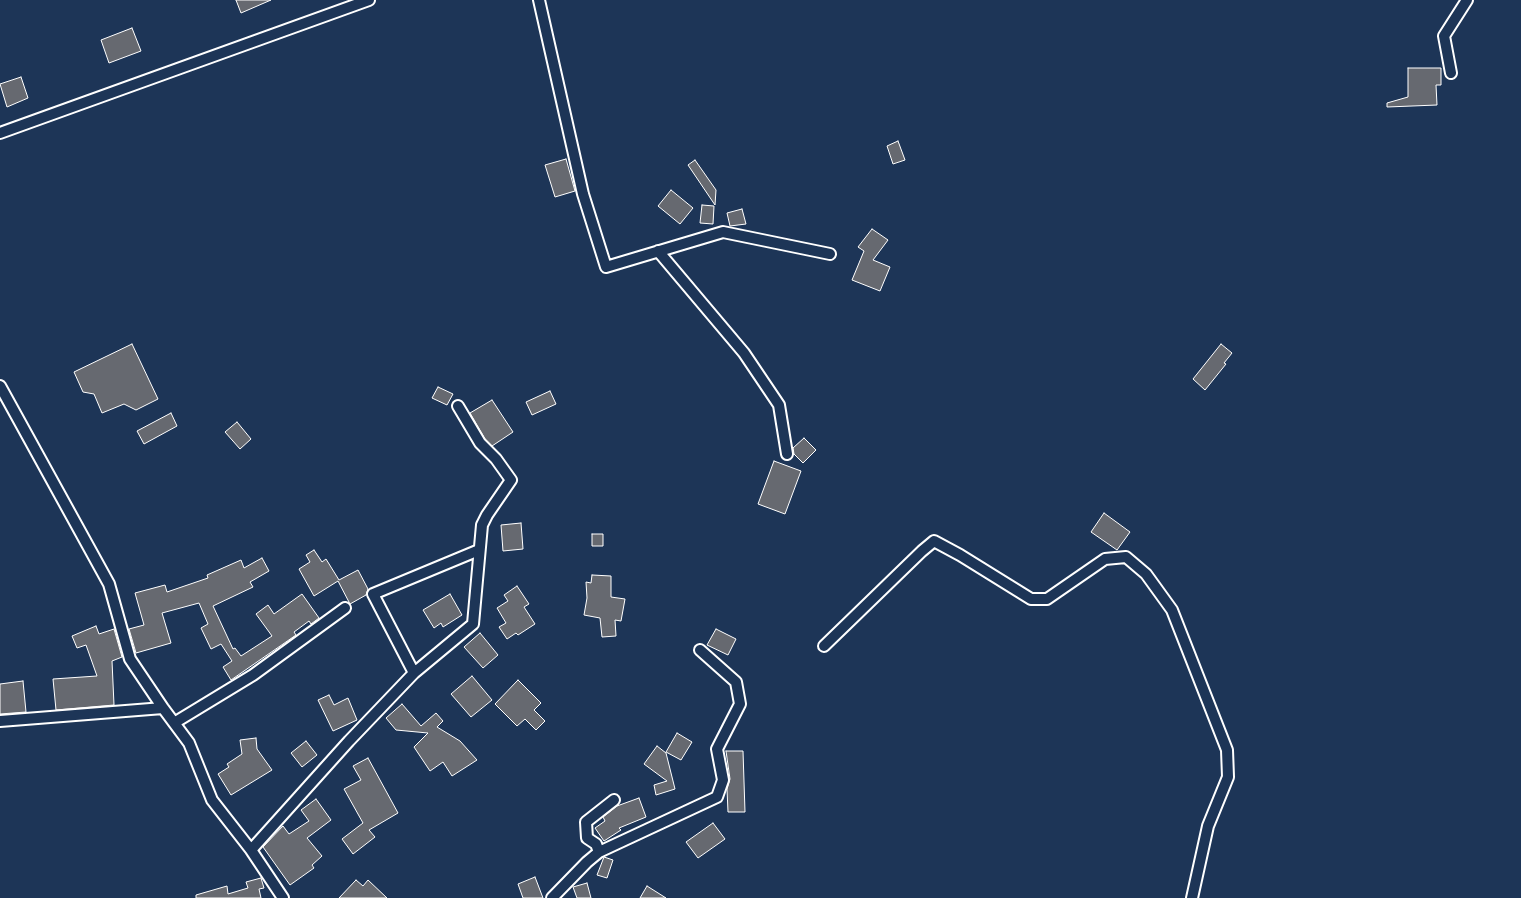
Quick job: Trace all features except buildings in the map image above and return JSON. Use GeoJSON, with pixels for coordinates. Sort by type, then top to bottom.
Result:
{"type":"FeatureCollection","features":[{"type":"Feature","properties":{"kind":"street"},"geometry":{"type":"LineString","coordinates":[[0,133],[369,0]]}},
{"type":"Feature","properties":{"kind":"street"},"geometry":{"type":"LineString","coordinates":[[540,0],[583,194],[606,267],[723,232],[830,254]]}},
{"type":"Feature","properties":{"kind":"street"},"geometry":{"type":"LineString","coordinates":[[1451,73],[1444,36],[1467,0]]}},
{"type":"Feature","properties":{"kind":"street"},"geometry":{"type":"LineString","coordinates":[[658,251],[744,353],[779,405],[786,454]]}},
{"type":"Feature","properties":{"kind":"street"},"geometry":{"type":"LineString","coordinates":[[0,386],[108,584],[130,659],[189,742],[212,800],[251,850],[283,898]]}},
{"type":"Feature","properties":{"kind":"street"},"geometry":{"type":"LineString","coordinates":[[251,850],[349,741],[414,673],[472,624],[482,526],[487,515],[511,480],[496,459],[480,443],[458,406]]}},
{"type":"Feature","properties":{"kind":"street"},"geometry":{"type":"LineString","coordinates":[[824,646],[934,541],[960,554],[1031,599],[1047,599],[1105,559],[1126,557],[1146,574],[1172,610],[1227,750],[1228,777],[1208,826],[1192,898]]}},
{"type":"Feature","properties":{"kind":"street"},"geometry":{"type":"LineString","coordinates":[[414,673],[373,594],[480,550]]}},
{"type":"Feature","properties":{"kind":"street"},"geometry":{"type":"LineString","coordinates":[[174,723],[253,675],[345,608]]}},
{"type":"Feature","properties":{"kind":"street"},"geometry":{"type":"LineString","coordinates":[[552,898],[598,852],[717,797],[722,780],[717,749],[740,704],[736,682],[700,650]]}},
{"type":"Feature","properties":{"kind":"street"},"geometry":{"type":"LineString","coordinates":[[0,721],[163,708]]}},
{"type":"Feature","properties":{"kind":"street"},"geometry":{"type":"LineString","coordinates":[[598,852],[596,844],[587,838],[586,822],[614,800]]}}]}
